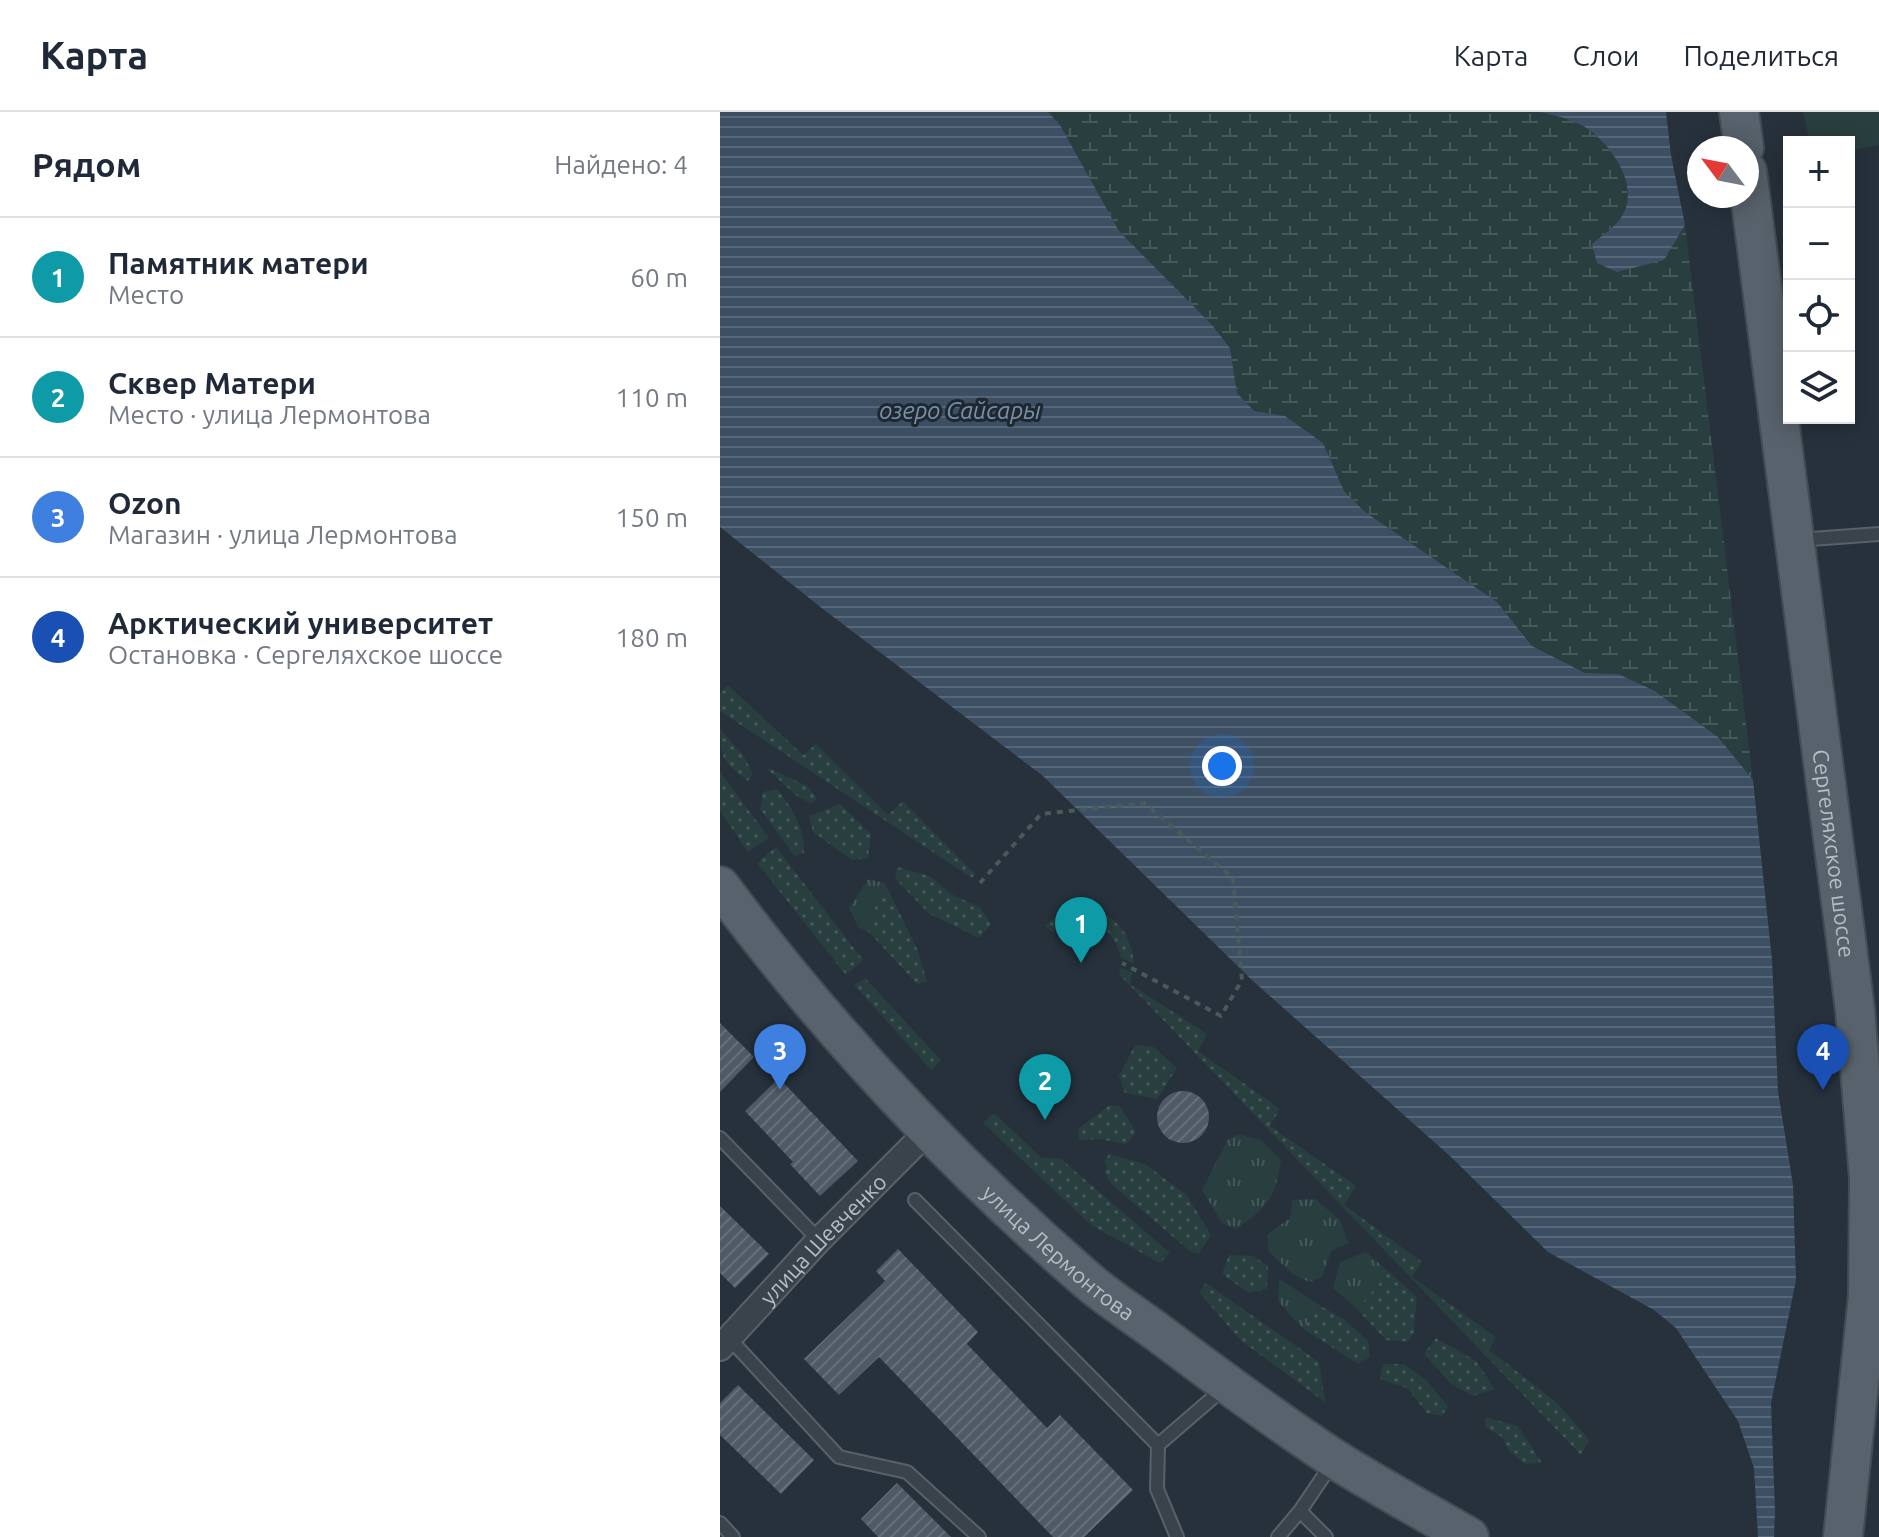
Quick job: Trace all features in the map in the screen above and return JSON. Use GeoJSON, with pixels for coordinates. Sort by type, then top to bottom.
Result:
{"type":"FeatureCollection","features":[{"type":"Feature","properties":{"kind":"main road"},"geometry":{"type":"LineString","coordinates":[[1739,112],[1742,136]]}},
{"type":"Feature","properties":{"kind":"main road","name":"Сергеляхское шоссе"},"geometry":{"type":"LineString","coordinates":[[1752,208],[1854,999],[1869,1054],[1868,1296],[1843,1537]]}},
{"type":"Feature","properties":{"kind":"main road","name":"улица Лермонтова"},"geometry":{"type":"LineString","coordinates":[[720,886],[765,947],[849,1046],[928,1131],[1089,1282],[1227,1385],[1335,1459],[1469,1537]]}},
{"type":"Feature","properties":{"kind":"street","name":"улица Шевченко"},"geometry":{"type":"LineString","coordinates":[[725,1343],[819,1240],[928,1131]]}},
{"type":"Feature","properties":{"kind":"lane"},"geometry":{"type":"LineString","coordinates":[[1794,540],[1879,534]]}},
{"type":"Feature","properties":{"kind":"lane"},"geometry":{"type":"LineString","coordinates":[[720,1138],[819,1240]]}},
{"type":"Feature","properties":{"kind":"lane"},"geometry":{"type":"LineString","coordinates":[[915,1200],[1158,1445],[1157,1489],[1177,1537]]}},
{"type":"Feature","properties":{"kind":"lane"},"geometry":{"type":"LineString","coordinates":[[725,1343],[839,1457],[850,1462],[882,1464],[907,1472],[979,1537]]}},
{"type":"Feature","properties":{"kind":"lane"},"geometry":{"type":"LineString","coordinates":[[1158,1445],[1227,1385]]}},
{"type":"Feature","properties":{"kind":"lane"},"geometry":{"type":"LineString","coordinates":[[1278,1537],[1300,1511],[1335,1459]]}},
{"type":"Feature","properties":{"kind":"lane"},"geometry":{"type":"LineString","coordinates":[[1300,1511],[1326,1537]]}},
{"type":"Feature","properties":{"kind":"lane"},"geometry":{"type":"LineString","coordinates":[[720,1523],[733,1537]]}},
{"type":"Feature","properties":{"kind":"path"},"geometry":{"type":"LineString","coordinates":[[980,883],[1041,814],[1144,803],[1233,878],[1242,980],[1221,1016],[1122,963]]}},
{"type":"Feature","properties":{"kind":"green space"},"geometry":{"type":"Polygon","coordinates":[[[1048,112],[1540,112],[1574,121],[1601,140],[1622,171],[1627,196],[1620,219],[1592,244],[1664,260],[1685,225],[1753,780],[1718,737],[1618,674],[1585,673],[1532,646],[1497,602],[1365,512],[1344,491],[1323,443],[1285,416],[1254,412],[1237,393],[1230,348],[1212,325],[1119,231],[1060,125],[1048,112]]]}},
{"type":"Feature","properties":{"kind":"green space"},"geometry":{"type":"Polygon","coordinates":[[[1803,112],[1879,112],[1879,145],[1855,150],[1855,136],[1809,136],[1803,112]]]}},
{"type":"Feature","properties":{"kind":"green space"},"geometry":{"type":"Polygon","coordinates":[[[728,685],[803,755],[816,744],[888,815],[903,801],[975,874],[972,878],[720,711],[720,693],[728,685]]]}},
{"type":"Feature","properties":{"kind":"green space"},"geometry":{"type":"Polygon","coordinates":[[[720,729],[744,756],[753,774],[748,781],[725,760],[720,729]]]}},
{"type":"Feature","properties":{"kind":"green space"},"geometry":{"type":"Polygon","coordinates":[[[769,768],[807,786],[817,798],[812,804],[797,796],[769,768]]]}},
{"type":"Feature","properties":{"kind":"green space"},"geometry":{"type":"Polygon","coordinates":[[[720,771],[769,838],[748,852],[720,811],[720,771]]]}},
{"type":"Feature","properties":{"kind":"green space"},"geometry":{"type":"Polygon","coordinates":[[[777,789],[796,819],[804,853],[794,856],[760,809],[763,792],[777,789]]]}},
{"type":"Feature","properties":{"kind":"green space"},"geometry":{"type":"Polygon","coordinates":[[[840,804],[871,834],[868,858],[852,860],[813,832],[809,816],[840,804]]]}},
{"type":"Feature","properties":{"kind":"green space"},"geometry":{"type":"Polygon","coordinates":[[[776,847],[863,960],[846,975],[757,863],[776,847]]]}},
{"type":"Feature","properties":{"kind":"green space"},"geometry":{"type":"Polygon","coordinates":[[[897,867],[930,876],[951,894],[981,908],[991,925],[979,938],[928,913],[895,878],[897,867]]]}},
{"type":"Feature","properties":{"kind":"green space"},"geometry":{"type":"Polygon","coordinates":[[[868,879],[884,883],[887,887],[862,929],[849,908],[868,879]]]}},
{"type":"Feature","properties":{"kind":"green space"},"geometry":{"type":"Polygon","coordinates":[[[887,887],[918,951],[927,982],[917,984],[868,931],[862,929],[887,887]]]}},
{"type":"Feature","properties":{"kind":"green space"},"geometry":{"type":"Polygon","coordinates":[[[1080,909],[1102,914],[1119,925],[1129,942],[1134,964],[1121,958],[1111,936],[1095,925],[1075,924],[1053,932],[1045,926],[1051,920],[1080,909]]]}},
{"type":"Feature","properties":{"kind":"green space"},"geometry":{"type":"Polygon","coordinates":[[[1121,967],[1132,973],[1130,984],[1207,1034],[1198,1051],[1280,1109],[1270,1126],[1356,1186],[1344,1205],[1422,1262],[1412,1277],[1496,1337],[1489,1350],[1555,1401],[1589,1439],[1581,1455],[1119,974],[1121,967]]]}},
{"type":"Feature","properties":{"kind":"green space"},"geometry":{"type":"Polygon","coordinates":[[[865,978],[941,1060],[931,1070],[854,985],[865,978]]]}},
{"type":"Feature","properties":{"kind":"green space"},"geometry":{"type":"Polygon","coordinates":[[[1135,1045],[1154,1047],[1177,1068],[1157,1099],[1125,1093],[1119,1076],[1135,1045]]]}},
{"type":"Feature","properties":{"kind":"green space"},"geometry":{"type":"Polygon","coordinates":[[[1110,1105],[1120,1106],[1136,1132],[1126,1144],[1100,1139],[1079,1140],[1078,1129],[1110,1105]]]}},
{"type":"Feature","properties":{"kind":"green space"},"geometry":{"type":"Polygon","coordinates":[[[994,1113],[1042,1158],[1060,1158],[1170,1253],[1160,1263],[1091,1225],[983,1123],[994,1113]]]}},
{"type":"Feature","properties":{"kind":"green space"},"geometry":{"type":"Polygon","coordinates":[[[1239,1134],[1261,1140],[1281,1160],[1273,1193],[1263,1208],[1236,1229],[1222,1223],[1202,1190],[1228,1139],[1239,1134]]]}},
{"type":"Feature","properties":{"kind":"green space"},"geometry":{"type":"Polygon","coordinates":[[[1109,1154],[1145,1164],[1187,1195],[1211,1235],[1199,1254],[1191,1252],[1112,1185],[1104,1172],[1107,1167],[1104,1162],[1109,1154]]]}},
{"type":"Feature","properties":{"kind":"green space"},"geometry":{"type":"Polygon","coordinates":[[[1315,1199],[1340,1220],[1348,1243],[1331,1251],[1322,1277],[1309,1282],[1293,1274],[1269,1252],[1267,1235],[1290,1218],[1292,1200],[1315,1199]]]}},
{"type":"Feature","properties":{"kind":"green space"},"geometry":{"type":"Polygon","coordinates":[[[1366,1252],[1389,1272],[1357,1309],[1333,1288],[1340,1262],[1366,1252]]]}},
{"type":"Feature","properties":{"kind":"green space"},"geometry":{"type":"Polygon","coordinates":[[[1229,1255],[1253,1256],[1268,1266],[1267,1289],[1249,1293],[1222,1274],[1229,1255]]]}},
{"type":"Feature","properties":{"kind":"green space"},"geometry":{"type":"Polygon","coordinates":[[[1389,1272],[1417,1297],[1414,1332],[1408,1342],[1386,1340],[1357,1309],[1389,1272]]]}},
{"type":"Feature","properties":{"kind":"green space"},"geometry":{"type":"Polygon","coordinates":[[[1279,1279],[1321,1306],[1302,1328],[1278,1301],[1279,1279]]]}},
{"type":"Feature","properties":{"kind":"green space"},"geometry":{"type":"Polygon","coordinates":[[[1206,1283],[1319,1362],[1325,1402],[1240,1340],[1199,1292],[1206,1283]]]}},
{"type":"Feature","properties":{"kind":"green space"},"geometry":{"type":"Polygon","coordinates":[[[1321,1306],[1345,1320],[1368,1341],[1370,1357],[1358,1364],[1302,1328],[1321,1306]]]}},
{"type":"Feature","properties":{"kind":"green space"},"geometry":{"type":"Polygon","coordinates":[[[1436,1338],[1476,1361],[1495,1389],[1473,1396],[1451,1384],[1424,1354],[1436,1338]]]}},
{"type":"Feature","properties":{"kind":"green space"},"geometry":{"type":"Polygon","coordinates":[[[1383,1364],[1404,1364],[1426,1380],[1448,1406],[1442,1416],[1427,1413],[1407,1388],[1380,1379],[1383,1364]]]}},
{"type":"Feature","properties":{"kind":"green space"},"geometry":{"type":"Polygon","coordinates":[[[1486,1417],[1518,1426],[1542,1463],[1525,1464],[1509,1451],[1502,1437],[1485,1427],[1486,1417]]]}},
{"type":"Feature","properties":{"kind":"water","name":"озеро Сайсары"},"geometry":{"type":"Polygon","coordinates":[[[720,112],[1048,112],[1060,125],[1119,231],[1212,325],[1230,348],[1237,393],[1254,411],[1285,416],[1323,443],[1344,491],[1365,512],[1497,602],[1532,646],[1585,673],[1618,674],[1653,690],[1718,737],[1753,780],[1772,960],[1778,1091],[1793,1185],[1796,1280],[1771,1403],[1774,1537],[1758,1537],[1754,1468],[1738,1421],[1676,1328],[1654,1310],[1548,1252],[1450,1156],[1253,981],[1043,776],[720,527],[720,112]]]}},
{"type":"Feature","properties":{"kind":"water"},"geometry":{"type":"Polygon","coordinates":[[[1540,112],[1666,112],[1685,225],[1664,260],[1617,272],[1597,263],[1592,244],[1611,229],[1626,208],[1628,196],[1622,171],[1609,149],[1592,132],[1574,121],[1540,112]]]}},
{"type":"Feature","properties":{"kind":"building"},"geometry":{"type":"Polygon","coordinates":[[[720,1023],[754,1057],[720,1092],[720,1023]]]}},
{"type":"Feature","properties":{"kind":"building"},"geometry":{"type":"Polygon","coordinates":[[[779,1078],[858,1161],[820,1196],[745,1111],[779,1078]]]}},
{"type":"Feature","properties":{"kind":"building"},"geometry":{"type":"Polygon","coordinates":[[[1183,1091],[1201,1099],[1209,1117],[1201,1135],[1183,1143],[1165,1135],[1157,1117],[1165,1099],[1183,1091]]]}},
{"type":"Feature","properties":{"kind":"building"},"geometry":{"type":"Polygon","coordinates":[[[720,1206],[769,1254],[735,1288],[720,1273],[720,1206]]]}},
{"type":"Feature","properties":{"kind":"building"},"geometry":{"type":"Polygon","coordinates":[[[898,1249],[978,1332],[967,1344],[1047,1428],[1060,1415],[1133,1490],[1084,1537],[1053,1537],[879,1357],[839,1395],[804,1359],[885,1281],[876,1271],[898,1249]]]}},
{"type":"Feature","properties":{"kind":"building"},"geometry":{"type":"Polygon","coordinates":[[[738,1385],[814,1460],[781,1494],[720,1435],[720,1403],[738,1385]]]}},
{"type":"Feature","properties":{"kind":"building"},"geometry":{"type":"Polygon","coordinates":[[[897,1483],[951,1537],[878,1537],[861,1519],[897,1483]]]}},
{"type":"Feature","properties":{"kind":"place","name":"Памятник матери"},"geometry":{"type":"Point","coordinates":[1081,963]}},
{"type":"Feature","properties":{"kind":"place","name":"Ozon"},"geometry":{"type":"Point","coordinates":[780,1090]}},
{"type":"Feature","properties":{"kind":"place","name":"Арктический университет"},"geometry":{"type":"Point","coordinates":[1823,1090]}},
{"type":"Feature","properties":{"kind":"place","name":"Сквер Матери"},"geometry":{"type":"Point","coordinates":[1045,1120]}}]}
